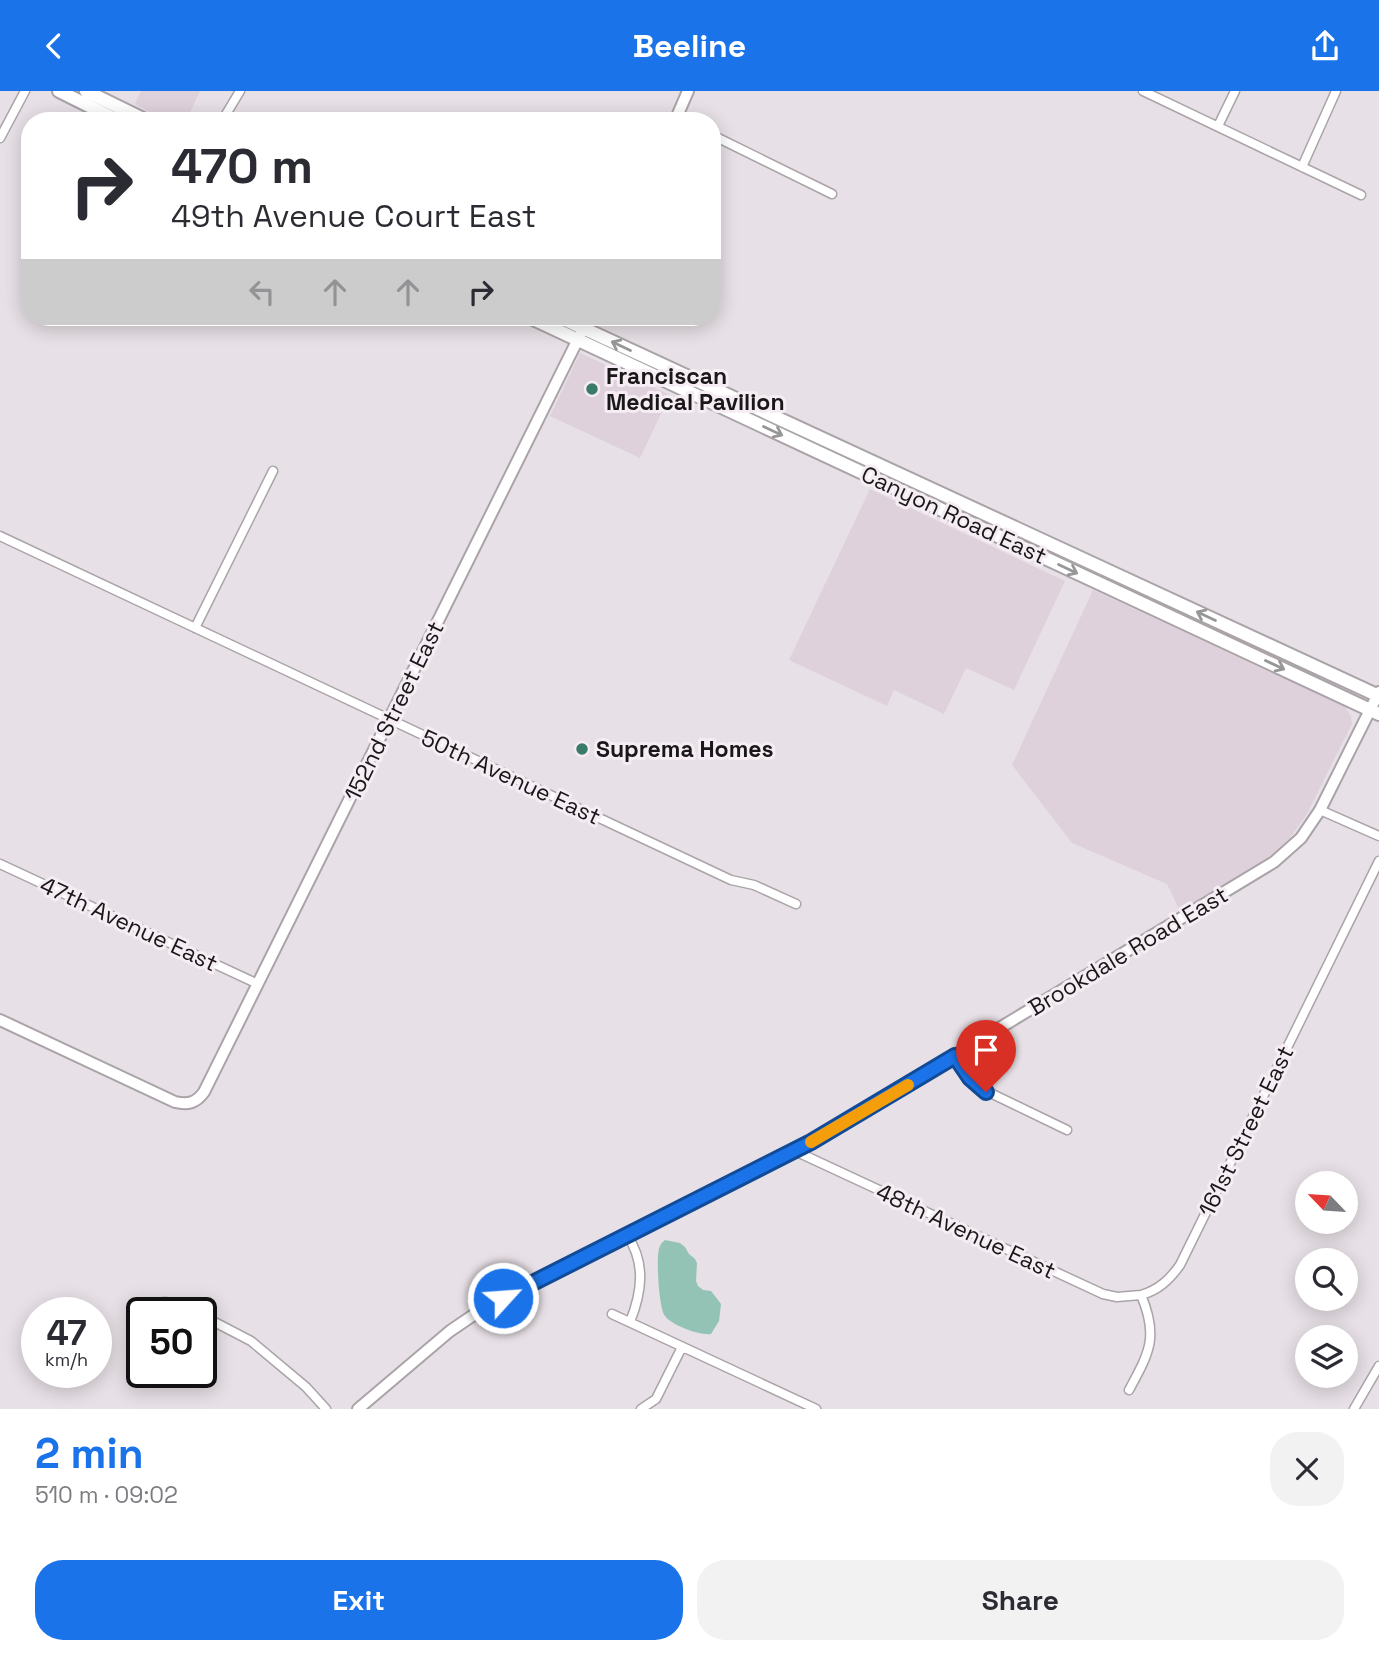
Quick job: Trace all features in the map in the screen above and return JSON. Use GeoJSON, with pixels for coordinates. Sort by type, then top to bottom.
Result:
{"type":"FeatureCollection","features":[{"type":"Feature","properties":{"kind":"main road"},"geometry":{"type":"LineString","coordinates":[[59,91],[100,112]]}},
{"type":"Feature","properties":{"kind":"main road"},"geometry":{"type":"LineString","coordinates":[[86,91],[129,112]]}},
{"type":"Feature","properties":{"kind":"main road"},"geometry":{"type":"LineString","coordinates":[[680,112],[688,91]]}},
{"type":"Feature","properties":{"kind":"main road","name":"Canyon Road East"},"geometry":{"type":"LineString","coordinates":[[584,328],[1378,694]]}},
{"type":"Feature","properties":{"kind":"main road","name":"Canyon Road East"},"geometry":{"type":"LineString","coordinates":[[584,328],[1375,712]]}},
{"type":"Feature","properties":{"kind":"main road","name":"152nd Street East"},"geometry":{"type":"LineString","coordinates":[[0,1020],[167,1099],[181,1103],[200,1098],[584,328]]}},
{"type":"Feature","properties":{"kind":"main road","name":"Brookdale Road East"},"geometry":{"type":"LineString","coordinates":[[358,1409],[450,1331],[481,1310],[845,1123],[1274,862],[1301,838],[1320,810],[1375,712],[1378,694]]}},
{"type":"Feature","properties":{"kind":"street"},"geometry":{"type":"LineString","coordinates":[[0,138],[25,91]]}},
{"type":"Feature","properties":{"kind":"street"},"geometry":{"type":"LineString","coordinates":[[227,112],[240,91]]}},
{"type":"Feature","properties":{"kind":"street"},"geometry":{"type":"LineString","coordinates":[[1143,91],[1159,94],[1218,126],[1361,195]]}},
{"type":"Feature","properties":{"kind":"street"},"geometry":{"type":"LineString","coordinates":[[1218,126],[1235,91]]}},
{"type":"Feature","properties":{"kind":"street"},"geometry":{"type":"LineString","coordinates":[[1303,167],[1336,91]]}},
{"type":"Feature","properties":{"kind":"street"},"geometry":{"type":"LineString","coordinates":[[721,139],[832,194]]}},
{"type":"Feature","properties":{"kind":"street"},"geometry":{"type":"LineString","coordinates":[[195,628],[273,471]]}},
{"type":"Feature","properties":{"kind":"street","name":"50th Avenue East"},"geometry":{"type":"LineString","coordinates":[[0,537],[731,880],[754,885],[796,904]]}},
{"type":"Feature","properties":{"kind":"street"},"geometry":{"type":"LineString","coordinates":[[1320,810],[1379,836]]}},
{"type":"Feature","properties":{"kind":"street","name":"161st Street East"},"geometry":{"type":"LineString","coordinates":[[1142,1295],[1167,1281],[1180,1265],[1379,861]]}},
{"type":"Feature","properties":{"kind":"street","name":"47th Avenue East"},"geometry":{"type":"LineString","coordinates":[[0,864],[258,984]]}},
{"type":"Feature","properties":{"kind":"street"},"geometry":{"type":"LineString","coordinates":[[955,1056],[979,1088],[1067,1131]]}},
{"type":"Feature","properties":{"kind":"street","name":"48th Avenue East"},"geometry":{"type":"LineString","coordinates":[[795,1151],[1103,1294],[1117,1297],[1142,1295]]}},
{"type":"Feature","properties":{"kind":"street"},"geometry":{"type":"LineString","coordinates":[[627,1235],[636,1250],[640,1268],[640,1289],[630,1322]]}},
{"type":"Feature","properties":{"kind":"street"},"geometry":{"type":"LineString","coordinates":[[1129,1390],[1150,1344],[1151,1322],[1142,1295]]}},
{"type":"Feature","properties":{"kind":"street"},"geometry":{"type":"LineString","coordinates":[[612,1314],[816,1409]]}},
{"type":"Feature","properties":{"kind":"street"},"geometry":{"type":"LineString","coordinates":[[217,1323],[251,1341],[296,1378],[326,1409]]}},
{"type":"Feature","properties":{"kind":"street"},"geometry":{"type":"LineString","coordinates":[[641,1409],[656,1399],[682,1347]]}},
{"type":"Feature","properties":{"kind":"street"},"geometry":{"type":"LineString","coordinates":[[1354,1409],[1375,1381],[1379,1366]]}},
{"type":"Feature","properties":{"kind":"shaded area"},"geometry":{"type":"Polygon","coordinates":[[[141,91],[200,91],[190,112],[150,112],[135,104],[141,91]]]}},
{"type":"Feature","properties":{"kind":"shaded area"},"geometry":{"type":"Polygon","coordinates":[[[580,353],[670,395],[640,458],[550,416],[580,353]]]}},
{"type":"Feature","properties":{"kind":"shaded area"},"geometry":{"type":"Polygon","coordinates":[[[870,489],[1065,581],[1014,690],[966,668],[944,714],[894,690],[887,706],[789,660],[870,489]]]}},
{"type":"Feature","properties":{"kind":"shaded area"},"geometry":{"type":"Polygon","coordinates":[[[1093,590],[1344,705],[1351,716],[1352,724],[1307,814],[1290,838],[1272,855],[1180,911],[1167,884],[1072,843],[1012,765],[1093,590]]]}},
{"type":"Feature","properties":{"kind":"shaded area"},"geometry":{"type":"Polygon","coordinates":[[[665,1240],[680,1243],[685,1247],[697,1263],[698,1286],[711,1291],[721,1304],[719,1321],[711,1334],[686,1329],[673,1323],[663,1312],[658,1263],[659,1249],[665,1240]]]}},
{"type":"Feature","properties":{"kind":"slow traffic"},"geometry":{"type":"LineString","coordinates":[[811,1142],[908,1085]]}},
{"type":"Feature","properties":{"kind":"place","name":"Franciscan Medical Pavilion"},"geometry":{"type":"Point","coordinates":[592,389]}},
{"type":"Feature","properties":{"kind":"place","name":"Suprema Homes"},"geometry":{"type":"Point","coordinates":[582,749]}},
{"type":"Feature","properties":{"kind":"route"},"geometry":{"type":"LineString","coordinates":[[503,1298],[811,1142],[955,1056],[970,1078],[986,1092]]}}]}
